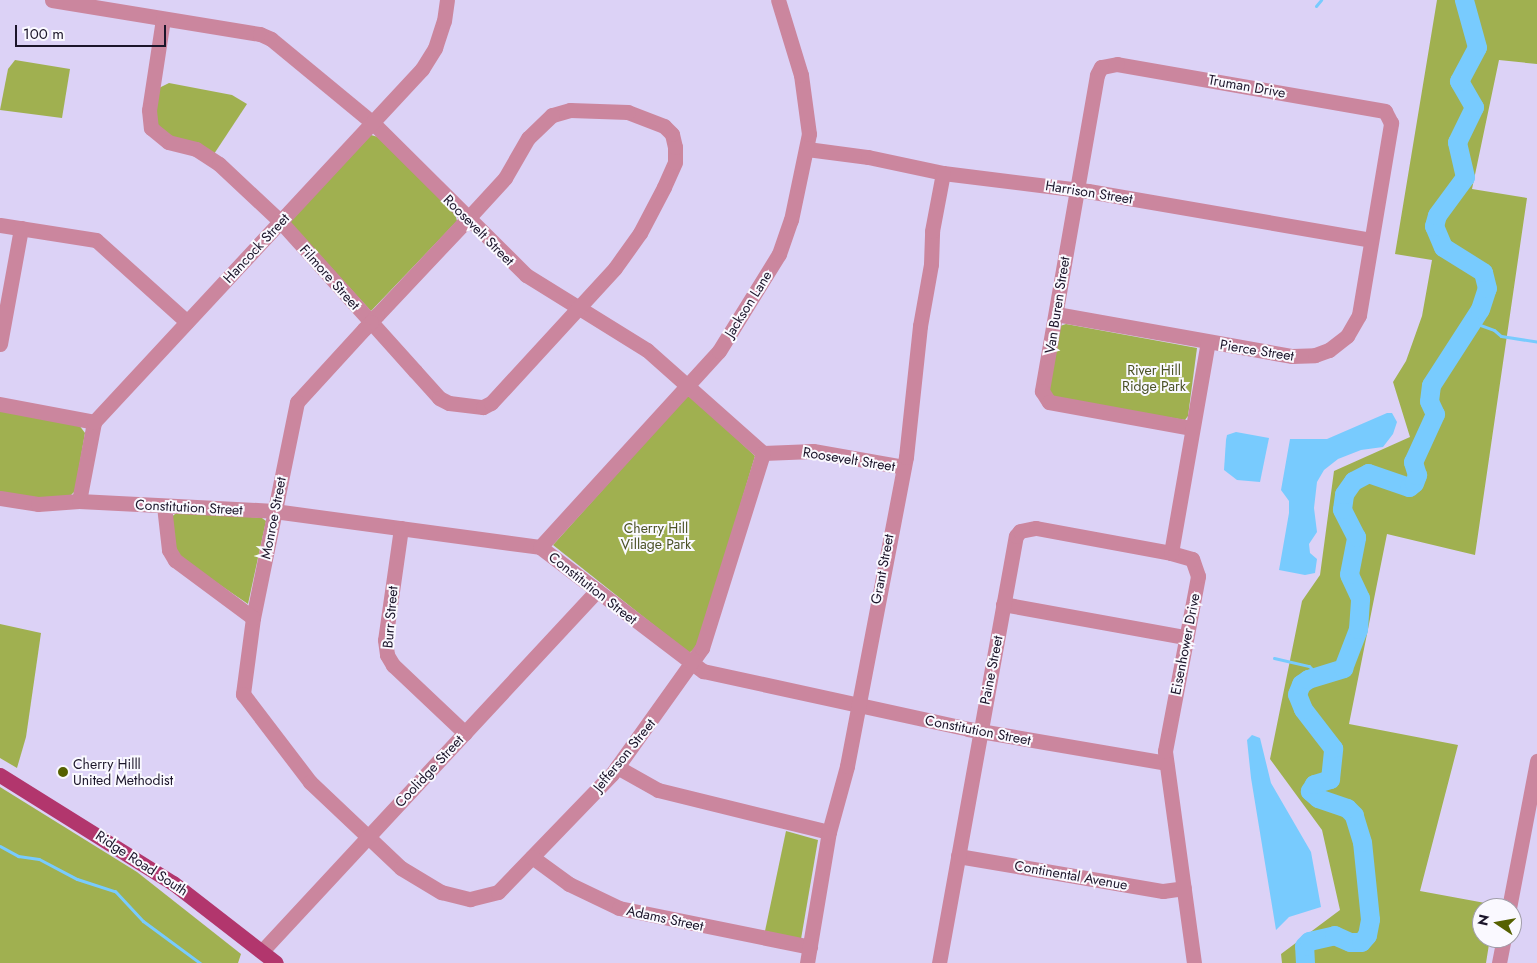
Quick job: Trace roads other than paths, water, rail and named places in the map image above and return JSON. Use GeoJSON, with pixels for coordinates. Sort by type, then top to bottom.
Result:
{"type":"FeatureCollection","features":[{"type":"Feature","properties":{"kind":"main road","name":"Ridge Road South"},"geometry":{"type":"LineString","coordinates":[[0,775],[115,844],[195,898],[276,963]]}},
{"type":"Feature","properties":{"kind":"street","name":"Roosevelt Street"},"geometry":{"type":"LineString","coordinates":[[52,0],[260,34],[270,39],[373,123],[526,275],[647,350],[690,386],[763,453],[813,451],[904,467]]}},
{"type":"Feature","properties":{"kind":"street","name":"Hancock Street"},"geometry":{"type":"LineString","coordinates":[[94,422],[422,69],[435,48],[444,21],[447,0]]}},
{"type":"Feature","properties":{"kind":"street","name":"Jackson Lane"},"geometry":{"type":"LineString","coordinates":[[540,547],[690,386],[719,351],[779,254],[807,149],[808,114],[801,75],[778,0]]}},
{"type":"Feature","properties":{"kind":"street","name":"Filmore Street"},"geometry":{"type":"LineString","coordinates":[[163,19],[149,110],[150,128],[168,142],[205,154],[280,222],[439,398],[449,403],[482,407],[491,403],[579,307]]}},
{"type":"Feature","properties":{"kind":"street","name":"Truman Drive"},"geometry":{"type":"LineString","coordinates":[[1104,65],[1117,64],[1380,109],[1388,115]]}},
{"type":"Feature","properties":{"kind":"street","name":"Van Buren Street"},"geometry":{"type":"LineString","coordinates":[[1104,65],[1098,75],[1042,391],[1049,402],[1191,428]]}},
{"type":"Feature","properties":{"kind":"street","name":"Monroe Street"},"geometry":{"type":"LineString","coordinates":[[368,837],[310,782],[243,694],[253,618],[297,402],[505,178],[533,131],[552,116],[570,110],[601,109],[628,112],[664,126],[672,134],[675,147],[674,162],[664,188],[640,233],[615,268],[579,307]]}},
{"type":"Feature","properties":{"kind":"street","name":"Pierce Street"},"geometry":{"type":"LineString","coordinates":[[1056,314],[1208,342],[1298,356],[1329,350],[1347,336],[1359,315],[1391,123],[1388,115]]}},
{"type":"Feature","properties":{"kind":"street","name":"Harrison Street"},"geometry":{"type":"LineString","coordinates":[[807,149],[868,157],[943,173],[1077,190],[1371,240]]}},
{"type":"Feature","properties":{"kind":"street","name":"Grant Street"},"geometry":{"type":"LineString","coordinates":[[807,963],[829,832],[842,785],[904,467],[931,264],[932,231],[943,173]]}},
{"type":"Feature","properties":{"kind":"street"},"geometry":{"type":"LineString","coordinates":[[0,225],[96,240],[187,322]]}},
{"type":"Feature","properties":{"kind":"street"},"geometry":{"type":"LineString","coordinates":[[0,344],[21,228]]}},
{"type":"Feature","properties":{"kind":"street"},"geometry":{"type":"LineString","coordinates":[[1171,553],[1191,428],[1208,342]]}},
{"type":"Feature","properties":{"kind":"street"},"geometry":{"type":"LineString","coordinates":[[0,404],[94,422],[79,501]]}},
{"type":"Feature","properties":{"kind":"street","name":"Jefferson Street"},"geometry":{"type":"LineString","coordinates":[[368,837],[420,882],[441,892],[470,899],[498,892],[617,767],[692,665],[702,648],[763,453]]}},
{"type":"Feature","properties":{"kind":"street","name":"Constitution Street"},"geometry":{"type":"LineString","coordinates":[[0,498],[38,504],[79,501],[274,511],[540,547],[692,665],[703,671],[759,686],[980,731],[1166,763]]}},
{"type":"Feature","properties":{"kind":"street"},"geometry":{"type":"LineString","coordinates":[[164,506],[168,550],[175,560],[253,618]]}},
{"type":"Feature","properties":{"kind":"street","name":"Burr Street"},"geometry":{"type":"LineString","coordinates":[[401,528],[385,640],[387,655],[393,665],[465,733]]}},
{"type":"Feature","properties":{"kind":"street","name":"Paine Street"},"geometry":{"type":"LineString","coordinates":[[939,963],[1016,536],[1028,528],[1171,553]]}},
{"type":"Feature","properties":{"kind":"street","name":"Eisenhower Drive"},"geometry":{"type":"LineString","coordinates":[[1171,553],[1192,559],[1197,566],[1166,763],[1194,963]]}},
{"type":"Feature","properties":{"kind":"street","name":"Coolidge Street"},"geometry":{"type":"LineString","coordinates":[[262,951],[597,591]]}},
{"type":"Feature","properties":{"kind":"street"},"geometry":{"type":"LineString","coordinates":[[1004,604],[1186,637]]}},
{"type":"Feature","properties":{"kind":"street"},"geometry":{"type":"LineString","coordinates":[[1511,898],[1537,761]]}},
{"type":"Feature","properties":{"kind":"street"},"geometry":{"type":"LineString","coordinates":[[617,767],[658,790],[829,832]]}},
{"type":"Feature","properties":{"kind":"street","name":"Continental Avenue"},"geometry":{"type":"LineString","coordinates":[[958,856],[1163,890],[1184,888]]}},
{"type":"Feature","properties":{"kind":"street","name":"Adams Street"},"geometry":{"type":"LineString","coordinates":[[532,857],[570,884],[619,908],[810,947]]}},
{"type":"Feature","properties":{"kind":"street"},"geometry":{"type":"LineString","coordinates":[[1499,963],[1502,948]]}},
{"type":"Feature","properties":{"kind":"water"},"geometry":{"type":"Polygon","coordinates":[[[1387,413],[1392,413],[1397,422],[1393,434],[1383,447],[1361,450],[1338,459],[1324,470],[1317,482],[1314,508],[1317,532],[1309,544],[1310,553],[1317,559],[1315,573],[1305,575],[1279,570],[1289,513],[1289,501],[1281,490],[1290,439],[1327,439],[1387,413]]]}},
{"type":"Feature","properties":{"kind":"water"},"geometry":{"type":"Polygon","coordinates":[[[1236,432],[1269,438],[1260,482],[1237,480],[1224,470],[1227,435],[1236,432]]]}},
{"type":"Feature","properties":{"kind":"water"},"geometry":{"type":"Polygon","coordinates":[[[1252,735],[1260,738],[1271,783],[1311,852],[1321,907],[1289,917],[1276,930],[1251,778],[1247,740],[1252,735]]]}},
{"type":"Feature","properties":{"kind":"waterway"},"geometry":{"type":"LineString","coordinates":[[1316,6],[1321,0]]}},
{"type":"Feature","properties":{"kind":"waterway"},"geometry":{"type":"LineString","coordinates":[[1305,963],[1304,946],[1309,941],[1334,935],[1350,942],[1361,942],[1367,935],[1370,919],[1362,842],[1354,815],[1347,808],[1318,798],[1310,791],[1314,784],[1330,779],[1333,748],[1303,709],[1297,694],[1301,684],[1308,679],[1343,668],[1358,629],[1360,598],[1349,574],[1356,537],[1342,509],[1344,494],[1353,481],[1368,473],[1409,487],[1414,483],[1417,475],[1413,462],[1435,414],[1429,401],[1431,385],[1480,309],[1487,288],[1483,272],[1443,247],[1434,226],[1437,215],[1465,177],[1457,142],[1474,107],[1459,81],[1477,47],[1464,0]]}},
{"type":"Feature","properties":{"kind":"waterway"},"geometry":{"type":"LineString","coordinates":[[1472,322],[1494,330],[1501,336],[1537,342]]}},
{"type":"Feature","properties":{"kind":"waterway"},"geometry":{"type":"LineString","coordinates":[[1274,658],[1309,666],[1318,675]]}},
{"type":"Feature","properties":{"kind":"waterway"},"geometry":{"type":"LineString","coordinates":[[0,846],[18,856],[39,859],[77,879],[115,891],[143,921],[200,963]]}},
{"type":"Feature","properties":{"kind":"place","name":"Cherry Hilll United Methodist"},"geometry":{"type":"Point","coordinates":[63,772]}},
{"type":"Feature","properties":{"kind":"park label","name":"River Hill Ridge Park"},"geometry":{"type":"Point","coordinates":[1154,378]}},
{"type":"Feature","properties":{"kind":"park label","name":"Cherry Hill Village Park"},"geometry":{"type":"Point","coordinates":[656,536]}}]}
